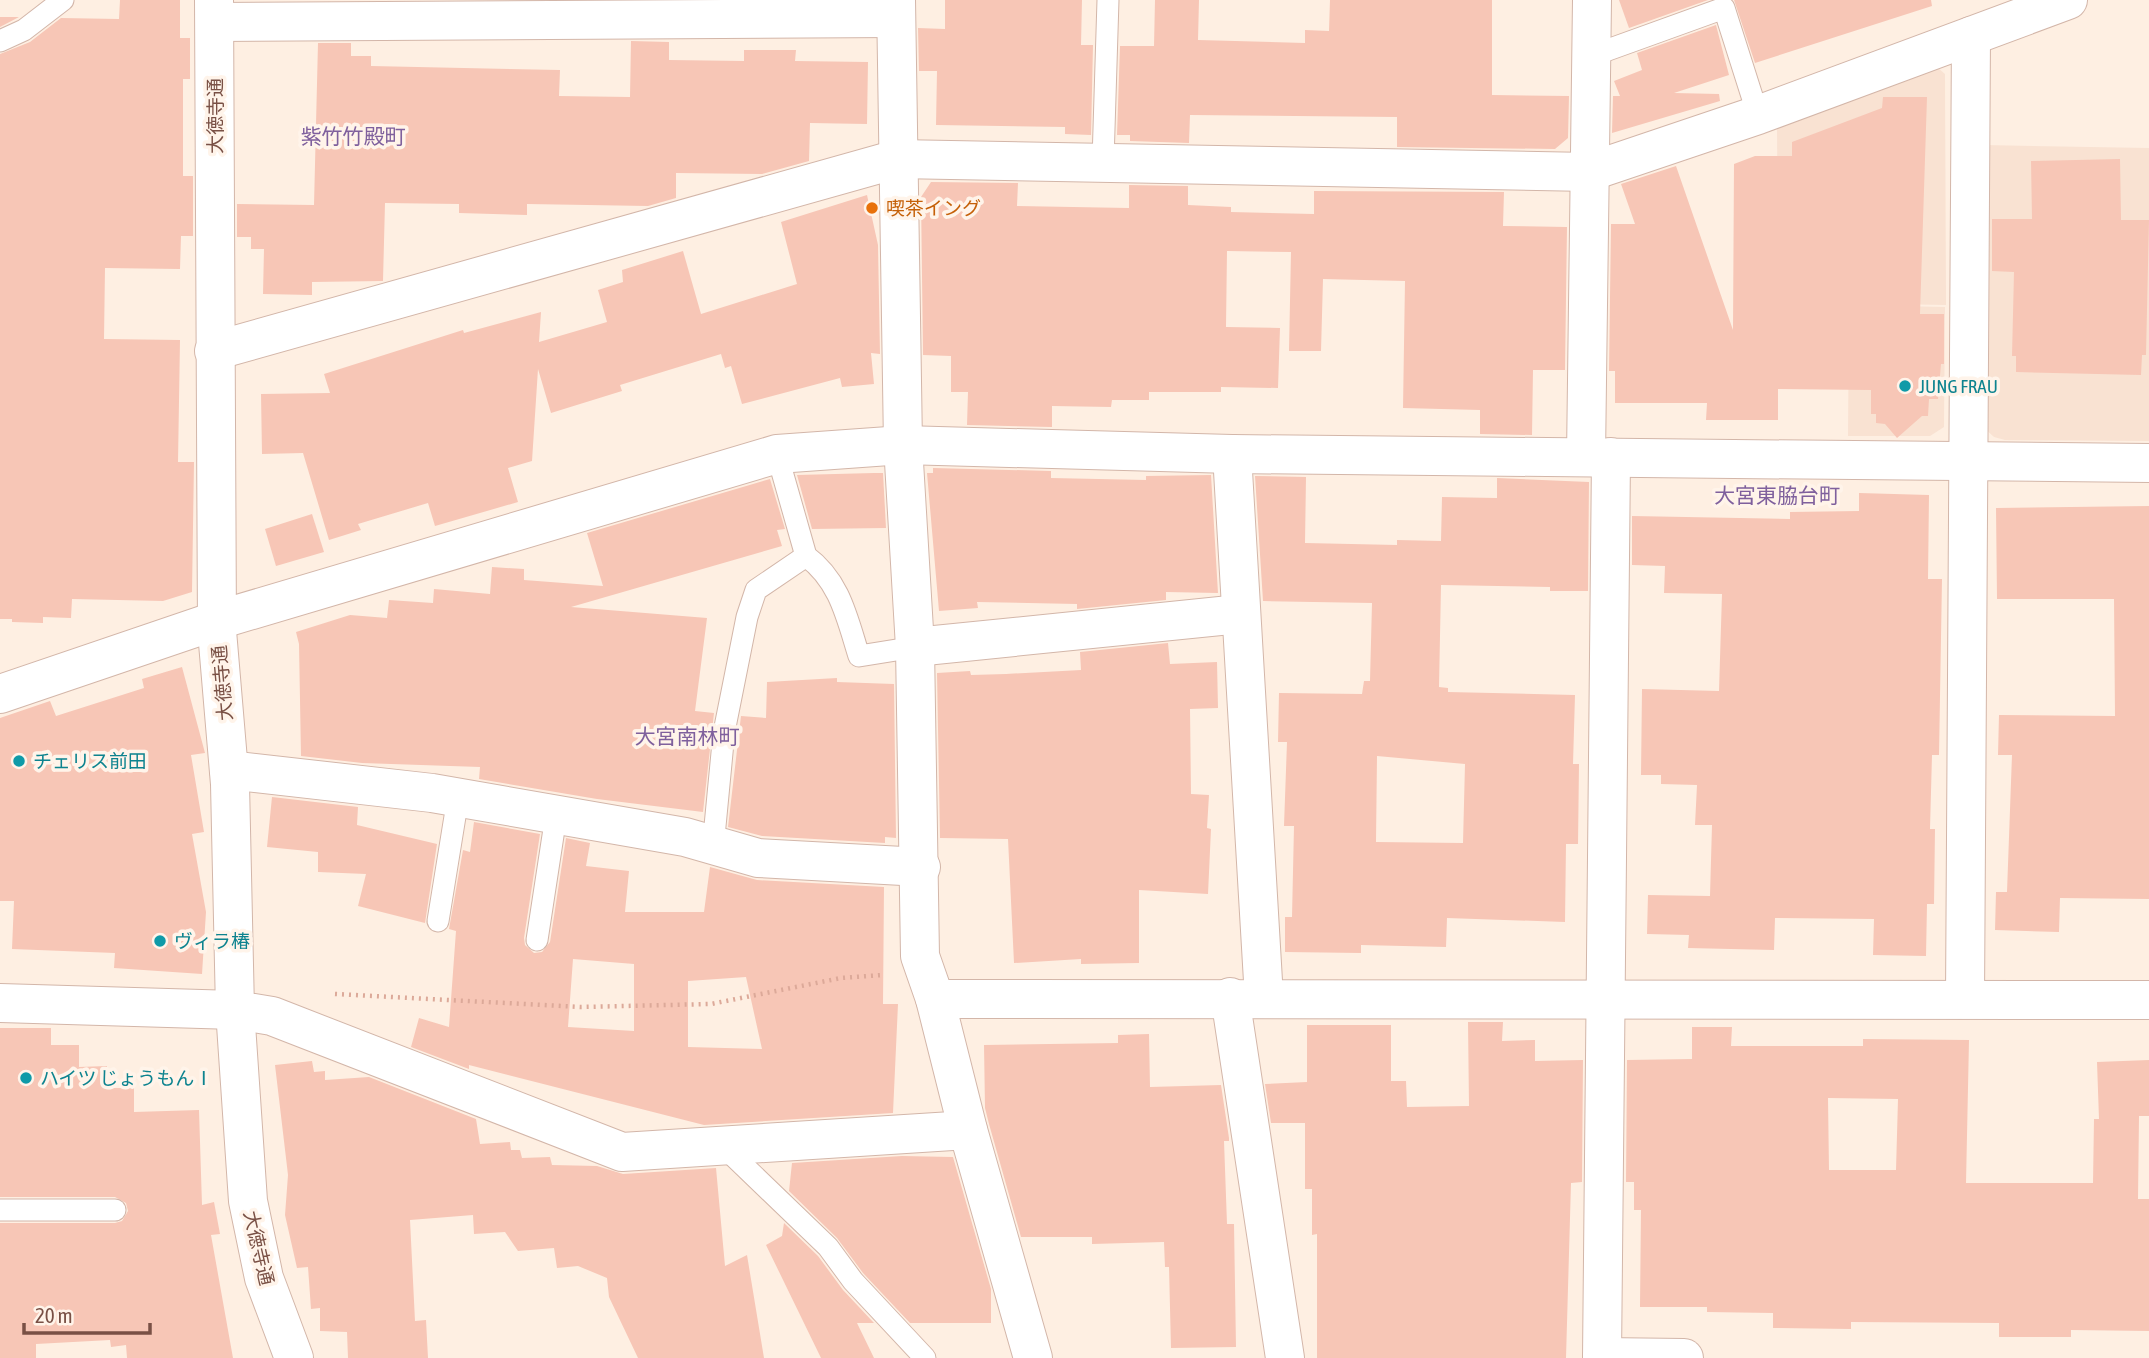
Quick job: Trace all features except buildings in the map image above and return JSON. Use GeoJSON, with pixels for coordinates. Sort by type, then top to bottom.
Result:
{"type":"FeatureCollection","features":[{"type":"Feature","properties":{"kind":"street"},"geometry":{"type":"LineString","coordinates":[[1592,0],[1590,172],[1599,457],[1605,998],[1602,1357],[1684,1358]]}},
{"type":"Feature","properties":{"kind":"street"},"geometry":{"type":"LineString","coordinates":[[214,351],[897,159],[1590,172],[1758,115],[2068,0]]}},
{"type":"Feature","properties":{"kind":"street"},"geometry":{"type":"LineString","coordinates":[[214,11],[896,9],[903,445],[915,647],[921,867],[920,956],[931,985],[968,1130],[1033,1358]]}},
{"type":"Feature","properties":{"kind":"street","name":"大徳寺通"},"geometry":{"type":"LineString","coordinates":[[214,11],[214,351],[218,620],[229,770],[234,1010],[248,1201],[264,1278],[293,1358]]}},
{"type":"Feature","properties":{"kind":"street"},"geometry":{"type":"LineString","coordinates":[[1965,999],[1966,463],[1971,36]]}},
{"type":"Feature","properties":{"kind":"street"},"geometry":{"type":"LineString","coordinates":[[0,694],[218,620],[777,454],[903,445],[1232,454],[2149,463]]}},
{"type":"Feature","properties":{"kind":"street"},"geometry":{"type":"LineString","coordinates":[[1232,454],[1240,614],[1247,997],[1285,1358]]}},
{"type":"Feature","properties":{"kind":"street"},"geometry":{"type":"LineString","coordinates":[[915,647],[1240,614]]}},
{"type":"Feature","properties":{"kind":"street"},"geometry":{"type":"LineString","coordinates":[[229,770],[458,798],[685,838],[758,858],[921,867]]}},
{"type":"Feature","properties":{"kind":"street"},"geometry":{"type":"LineString","coordinates":[[931,985],[1247,997],[2149,1000]]}},
{"type":"Feature","properties":{"kind":"street"},"geometry":{"type":"LineString","coordinates":[[0,1003],[234,1010],[272,1016],[622,1152],[968,1130]]}},
{"type":"Feature","properties":{"kind":"lane"},"geometry":{"type":"LineString","coordinates":[[0,41],[24,30],[63,0]]}},
{"type":"Feature","properties":{"kind":"lane"},"geometry":{"type":"LineString","coordinates":[[1103,161],[1108,0]]}},
{"type":"Feature","properties":{"kind":"lane"},"geometry":{"type":"LineString","coordinates":[[1591,56],[1724,8],[1758,115]]}},
{"type":"Feature","properties":{"kind":"lane"},"geometry":{"type":"LineString","coordinates":[[777,454],[806,556],[820,566],[839,592],[859,656],[915,647]]}},
{"type":"Feature","properties":{"kind":"lane"},"geometry":{"type":"LineString","coordinates":[[713,847],[724,732],[747,617],[756,590],[806,556]]}},
{"type":"Feature","properties":{"kind":"lane"},"geometry":{"type":"LineString","coordinates":[[438,921],[458,798]]}},
{"type":"Feature","properties":{"kind":"lane"},"geometry":{"type":"LineString","coordinates":[[537,940],[556,816]]}},
{"type":"Feature","properties":{"kind":"lane"},"geometry":{"type":"LineString","coordinates":[[723,1146],[828,1247],[853,1281],[925,1358]]}},
{"type":"Feature","properties":{"kind":"lane"},"geometry":{"type":"LineString","coordinates":[[0,1210],[115,1210]]}},
{"type":"Feature","properties":{"kind":"path"},"geometry":{"type":"LineString","coordinates":[[331,994],[581,1007],[711,1004],[841,978],[931,985]]}},
{"type":"Feature","properties":{"kind":"shaded area"},"geometry":{"type":"Polygon","coordinates":[[[1931,62],[1945,74],[1946,305],[1778,302],[1777,120],[1931,62]]]}},
{"type":"Feature","properties":{"kind":"shaded area"},"geometry":{"type":"Polygon","coordinates":[[[1983,145],[2149,148],[2149,441],[2005,440],[1994,437],[1984,428],[1983,145]]]}},
{"type":"Feature","properties":{"kind":"shaded area","name":"JUNG FRAU"},"geometry":{"type":"Polygon","coordinates":[[[1849,305],[1945,307],[1944,427],[1930,436],[1848,436],[1849,305]]]}},
{"type":"Feature","properties":{"kind":"place","name":"喫茶イング"},"geometry":{"type":"Point","coordinates":[872,208]}},
{"type":"Feature","properties":{"kind":"place","name":"JUNG FRAU"},"geometry":{"type":"Point","coordinates":[1905,386]}},
{"type":"Feature","properties":{"kind":"place","name":"チェリス前田"},"geometry":{"type":"Point","coordinates":[19,761]}},
{"type":"Feature","properties":{"kind":"place","name":"ヴィラ椿"},"geometry":{"type":"Point","coordinates":[160,941]}},
{"type":"Feature","properties":{"kind":"place","name":"ハイツ じょうもんⅠ"},"geometry":{"type":"Point","coordinates":[26,1078]}},
{"type":"Feature","properties":{"kind":"district","name":"紫竹竹殿町"},"geometry":{"type":"Point","coordinates":[353,137]}},
{"type":"Feature","properties":{"kind":"district","name":"大宮東脇台町"},"geometry":{"type":"Point","coordinates":[1777,496]}},
{"type":"Feature","properties":{"kind":"district","name":"大宮南林町"},"geometry":{"type":"Point","coordinates":[687,737]}}]}
